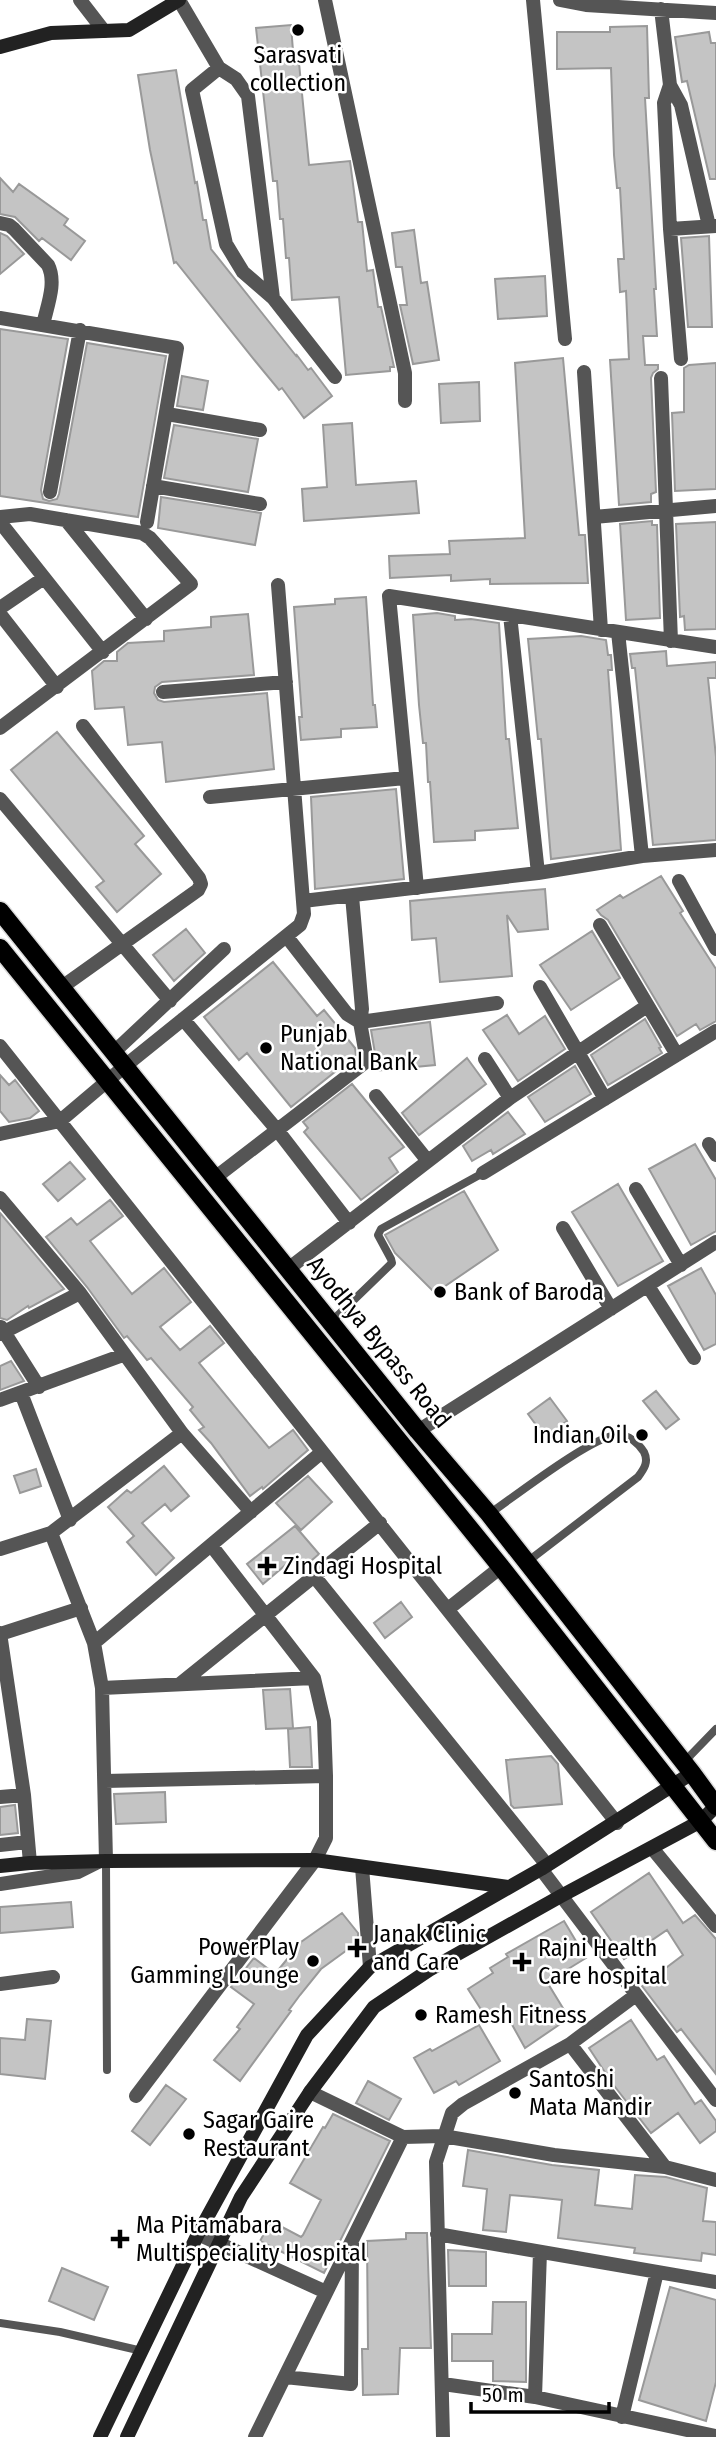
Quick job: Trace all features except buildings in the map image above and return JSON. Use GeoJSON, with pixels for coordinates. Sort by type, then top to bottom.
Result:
{"type":"FeatureCollection","features":[{"type":"Feature","properties":{"kind":"main road","name":"Ayodhya Bypass Road"},"geometry":{"type":"LineString","coordinates":[[0,911],[418,1430],[489,1514],[716,1806]]}},
{"type":"Feature","properties":{"kind":"main road","name":"Ayodhya Bypass Road"},"geometry":{"type":"LineString","coordinates":[[0,948],[501,1567],[716,1840]]}},
{"type":"Feature","properties":{"kind":"main road"},"geometry":{"type":"LineString","coordinates":[[522,1596],[542,1581]]}},
{"type":"Feature","properties":{"kind":"street"},"geometry":{"type":"LineString","coordinates":[[80,0],[104,32]]}},
{"type":"Feature","properties":{"kind":"street"},"geometry":{"type":"LineString","coordinates":[[0,47],[51,33],[129,30],[179,0],[219,68],[236,79],[248,96],[273,298]]}},
{"type":"Feature","properties":{"kind":"street"},"geometry":{"type":"LineString","coordinates":[[325,0],[405,373],[405,401]]}},
{"type":"Feature","properties":{"kind":"street"},"geometry":{"type":"LineString","coordinates":[[533,0],[565,340]]}},
{"type":"Feature","properties":{"kind":"street"},"geometry":{"type":"LineString","coordinates":[[560,0],[661,9],[684,5],[716,13]]}},
{"type":"Feature","properties":{"kind":"street"},"geometry":{"type":"LineString","coordinates":[[661,9],[670,85],[681,105],[712,226],[670,229]]}},
{"type":"Feature","properties":{"kind":"street"},"geometry":{"type":"LineString","coordinates":[[219,68],[192,90],[226,244],[243,272],[273,298],[335,377]]}},
{"type":"Feature","properties":{"kind":"street"},"geometry":{"type":"LineString","coordinates":[[670,85],[664,103],[670,229],[681,359]]}},
{"type":"Feature","properties":{"kind":"street"},"geometry":{"type":"LineString","coordinates":[[0,223],[14,229],[51,271],[52,283],[43,325]]}},
{"type":"Feature","properties":{"kind":"street"},"geometry":{"type":"LineString","coordinates":[[0,318],[177,348],[147,522]]}},
{"type":"Feature","properties":{"kind":"street"},"geometry":{"type":"LineString","coordinates":[[50,492],[80,330]]}},
{"type":"Feature","properties":{"kind":"street"},"geometry":{"type":"LineString","coordinates":[[583,372],[601,630]]}},
{"type":"Feature","properties":{"kind":"street"},"geometry":{"type":"LineString","coordinates":[[661,378],[671,641]]}},
{"type":"Feature","properties":{"kind":"street"},"geometry":{"type":"LineString","coordinates":[[167,414],[260,430]]}},
{"type":"Feature","properties":{"kind":"street"},"geometry":{"type":"LineString","coordinates":[[153,486],[260,504]]}},
{"type":"Feature","properties":{"kind":"street"},"geometry":{"type":"LineString","coordinates":[[594,517],[716,506]]}},
{"type":"Feature","properties":{"kind":"street"},"geometry":{"type":"LineString","coordinates":[[0,728],[57,687],[103,652],[146,619],[191,584],[150,538],[142,534],[30,514],[0,520],[103,652]]}},
{"type":"Feature","properties":{"kind":"street"},"geometry":{"type":"LineString","coordinates":[[66,520],[146,619]]}},
{"type":"Feature","properties":{"kind":"street"},"geometry":{"type":"LineString","coordinates":[[0,608],[44,578]]}},
{"type":"Feature","properties":{"kind":"street"},"geometry":{"type":"LineString","coordinates":[[119,1059],[183,1018],[287,937],[300,925],[304,914],[278,585]]}},
{"type":"Feature","properties":{"kind":"street"},"geometry":{"type":"LineString","coordinates":[[416,888],[389,596],[716,647]]}},
{"type":"Feature","properties":{"kind":"street"},"geometry":{"type":"LineString","coordinates":[[0,614],[57,687]]}},
{"type":"Feature","properties":{"kind":"street"},"geometry":{"type":"LineString","coordinates":[[510,615],[538,873]]}},
{"type":"Feature","properties":{"kind":"street"},"geometry":{"type":"LineString","coordinates":[[618,632],[642,856]]}},
{"type":"Feature","properties":{"kind":"street"},"geometry":{"type":"LineString","coordinates":[[163,692],[286,682]]}},
{"type":"Feature","properties":{"kind":"street"},"geometry":{"type":"LineString","coordinates":[[62,987],[198,890],[201,884],[83,726]]}},
{"type":"Feature","properties":{"kind":"street"},"geometry":{"type":"LineString","coordinates":[[210,797],[405,778]]}},
{"type":"Feature","properties":{"kind":"street"},"geometry":{"type":"LineString","coordinates":[[0,799],[170,1001]]}},
{"type":"Feature","properties":{"kind":"street"},"geometry":{"type":"LineString","coordinates":[[303,901],[538,873],[642,856],[716,850]]}},
{"type":"Feature","properties":{"kind":"street"},"geometry":{"type":"LineString","coordinates":[[679,881],[716,948]]}},
{"type":"Feature","properties":{"kind":"street"},"geometry":{"type":"LineString","coordinates":[[216,1177],[367,1061],[360,1022],[362,1009],[352,896]]}},
{"type":"Feature","properties":{"kind":"street"},"geometry":{"type":"LineString","coordinates":[[600,925],[677,1055]]}},
{"type":"Feature","properties":{"kind":"street"},"geometry":{"type":"LineString","coordinates":[[287,937],[347,1014],[360,1022],[497,1003]]}},
{"type":"Feature","properties":{"kind":"street"},"geometry":{"type":"LineString","coordinates":[[0,1135],[60,1121],[107,1081],[119,1059],[170,1001],[224,949]]}},
{"type":"Feature","properties":{"kind":"street"},"geometry":{"type":"LineString","coordinates":[[540,987],[605,1099]]}},
{"type":"Feature","properties":{"kind":"street"},"geometry":{"type":"LineString","coordinates":[[288,1269],[510,1098],[647,1006]]}},
{"type":"Feature","properties":{"kind":"street"},"geometry":{"type":"LineString","coordinates":[[183,1018],[278,1131],[349,1223]]}},
{"type":"Feature","properties":{"kind":"street"},"geometry":{"type":"LineString","coordinates":[[483,1172],[716,1031]]}},
{"type":"Feature","properties":{"kind":"street"},"geometry":{"type":"LineString","coordinates":[[0,1046],[617,1823]]}},
{"type":"Feature","properties":{"kind":"street"},"geometry":{"type":"LineString","coordinates":[[485,1059],[510,1098]]}},
{"type":"Feature","properties":{"kind":"street"},"geometry":{"type":"LineString","coordinates":[[376,1096],[427,1160]]}},
{"type":"Feature","properties":{"kind":"street"},"geometry":{"type":"LineString","coordinates":[[636,1189],[681,1265]]}},
{"type":"Feature","properties":{"kind":"street"},"geometry":{"type":"LineString","coordinates":[[0,1198],[80,1293],[182,1433],[251,1512]]}},
{"type":"Feature","properties":{"kind":"street"},"geometry":{"type":"LineString","coordinates":[[563,1228],[611,1309]]}},
{"type":"Feature","properties":{"kind":"street"},"geometry":{"type":"LineString","coordinates":[[418,1430],[716,1242]]}},
{"type":"Feature","properties":{"kind":"street"},"geometry":{"type":"LineString","coordinates":[[648,1286],[694,1358]]}},
{"type":"Feature","properties":{"kind":"street"},"geometry":{"type":"LineString","coordinates":[[39,1387],[2,1331],[80,1293]]}},
{"type":"Feature","properties":{"kind":"street"},"geometry":{"type":"LineString","coordinates":[[0,1401],[123,1355]]}},
{"type":"Feature","properties":{"kind":"street"},"geometry":{"type":"LineString","coordinates":[[21,1393],[69,1521]]}},
{"type":"Feature","properties":{"kind":"street"},"geometry":{"type":"LineString","coordinates":[[0,1549],[51,1533],[182,1433]]}},
{"type":"Feature","properties":{"kind":"street"},"geometry":{"type":"LineString","coordinates":[[94,1643],[322,1452]]}},
{"type":"Feature","properties":{"kind":"street"},"geometry":{"type":"LineString","coordinates":[[180,1684],[380,1523]]}},
{"type":"Feature","properties":{"kind":"street"},"geometry":{"type":"LineString","coordinates":[[51,1533],[94,1643],[102,1688],[105,1781],[102,1861]]}},
{"type":"Feature","properties":{"kind":"street"},"geometry":{"type":"LineString","coordinates":[[136,2096],[315,1860],[326,1838],[324,1721],[314,1678],[211,1545]]}},
{"type":"Feature","properties":{"kind":"street"},"geometry":{"type":"LineString","coordinates":[[447,1609],[501,1567]]}},
{"type":"Feature","properties":{"kind":"street"},"geometry":{"type":"LineString","coordinates":[[314,1576],[544,1867],[561,1896],[716,2100]]}},
{"type":"Feature","properties":{"kind":"street"},"geometry":{"type":"LineString","coordinates":[[30,1863],[24,1795],[0,1633],[81,1608]]}},
{"type":"Feature","properties":{"kind":"street"},"geometry":{"type":"LineString","coordinates":[[102,1688],[314,1678]]}},
{"type":"Feature","properties":{"kind":"street"},"geometry":{"type":"LineString","coordinates":[[100,2437],[198,2234],[307,2035],[370,1967],[617,1823],[675,1786],[688,1767]]}},
{"type":"Feature","properties":{"kind":"street"},"geometry":{"type":"LineString","coordinates":[[105,1781],[326,1776]]}},
{"type":"Feature","properties":{"kind":"street"},"geometry":{"type":"LineString","coordinates":[[0,1797],[24,1795]]}},
{"type":"Feature","properties":{"kind":"street"},"geometry":{"type":"LineString","coordinates":[[127,2437],[241,2197],[310,2092],[374,2007],[429,1970],[701,1821],[716,1806]]}},
{"type":"Feature","properties":{"kind":"street"},"geometry":{"type":"LineString","coordinates":[[0,1845],[27,1842]]}},
{"type":"Feature","properties":{"kind":"street"},"geometry":{"type":"LineString","coordinates":[[652,1848],[716,1926]]}},
{"type":"Feature","properties":{"kind":"street"},"geometry":{"type":"LineString","coordinates":[[0,1866],[102,1861],[315,1860],[508,1887]]}},
{"type":"Feature","properties":{"kind":"street"},"geometry":{"type":"LineString","coordinates":[[0,1884],[78,1872],[102,1861]]}},
{"type":"Feature","properties":{"kind":"street"},"geometry":{"type":"LineString","coordinates":[[362,1867],[370,1967]]}},
{"type":"Feature","properties":{"kind":"street"},"geometry":{"type":"LineString","coordinates":[[0,1984],[52,1976]]}},
{"type":"Feature","properties":{"kind":"street"},"geometry":{"type":"LineString","coordinates":[[443,2437],[436,2162],[452,2113],[463,2104],[570,2044],[636,1995]]}},
{"type":"Feature","properties":{"kind":"street"},"geometry":{"type":"LineString","coordinates":[[570,2044],[666,2167]]}},
{"type":"Feature","properties":{"kind":"street"},"geometry":{"type":"LineString","coordinates":[[310,2092],[403,2137],[443,2136],[554,2155],[666,2167],[716,2179]]}},
{"type":"Feature","properties":{"kind":"street"},"geometry":{"type":"LineString","coordinates":[[255,2437],[403,2137]]}},
{"type":"Feature","properties":{"kind":"street"},"geometry":{"type":"LineString","coordinates":[[198,2234],[326,2292]]}},
{"type":"Feature","properties":{"kind":"street"},"geometry":{"type":"LineString","coordinates":[[438,2234],[716,2282]]}},
{"type":"Feature","properties":{"kind":"street"},"geometry":{"type":"LineString","coordinates":[[285,2377],[351,2384],[352,2238]]}},
{"type":"Feature","properties":{"kind":"street"},"geometry":{"type":"LineString","coordinates":[[535,2397],[540,2252]]}},
{"type":"Feature","properties":{"kind":"street"},"geometry":{"type":"LineString","coordinates":[[622,2417],[657,2272]]}},
{"type":"Feature","properties":{"kind":"street"},"geometry":{"type":"LineString","coordinates":[[443,2384],[535,2397],[715,2435]]}},
{"type":"Feature","properties":{"kind":"lane"},"geometry":{"type":"LineString","coordinates":[[331,1322],[392,1263],[378,1235],[381,1229],[483,1172]]}},
{"type":"Feature","properties":{"kind":"lane"},"geometry":{"type":"LineString","coordinates":[[489,1514],[596,1441],[620,1434],[629,1437],[642,1449],[646,1460],[638,1477],[527,1562]]}},
{"type":"Feature","properties":{"kind":"lane"},"geometry":{"type":"LineString","coordinates":[[688,1767],[716,1729]]}},
{"type":"Feature","properties":{"kind":"lane"},"geometry":{"type":"LineString","coordinates":[[102,1861],[107,2070]]}},
{"type":"Feature","properties":{"kind":"lane"},"geometry":{"type":"LineString","coordinates":[[0,2323],[60,2332],[142,2351]]}},
{"type":"Feature","properties":{"kind":"place","name":"Sarasvati collection"},"geometry":{"type":"Point","coordinates":[298,30]}},
{"type":"Feature","properties":{"kind":"place","name":"Punjab National Bank"},"geometry":{"type":"Point","coordinates":[266,1048]}},
{"type":"Feature","properties":{"kind":"place","name":"Bank of Baroda"},"geometry":{"type":"Point","coordinates":[440,1292]}},
{"type":"Feature","properties":{"kind":"place","name":"Indian Oil"},"geometry":{"type":"Point","coordinates":[642,1435]}},
{"type":"Feature","properties":{"kind":"place","name":"Zindagi Hospital"},"geometry":{"type":"Point","coordinates":[267,1566]}},
{"type":"Feature","properties":{"kind":"place","name":"Janak Clinic and Care"},"geometry":{"type":"Point","coordinates":[357,1948]}},
{"type":"Feature","properties":{"kind":"place","name":"PowerPlay Gamming Lounge"},"geometry":{"type":"Point","coordinates":[313,1961]}},
{"type":"Feature","properties":{"kind":"place","name":"Rajni Health Care hospital"},"geometry":{"type":"Point","coordinates":[522,1962]}},
{"type":"Feature","properties":{"kind":"place","name":"Ramesh Fitness"},"geometry":{"type":"Point","coordinates":[421,2015]}},
{"type":"Feature","properties":{"kind":"place","name":"Santoshi Mata Mandir"},"geometry":{"type":"Point","coordinates":[515,2093]}},
{"type":"Feature","properties":{"kind":"place","name":"Sagar Gaire Restaurant"},"geometry":{"type":"Point","coordinates":[189,2134]}},
{"type":"Feature","properties":{"kind":"place","name":"Ma Pitamabara Multispeciality Hospital"},"geometry":{"type":"Point","coordinates":[120,2239]}}]}
